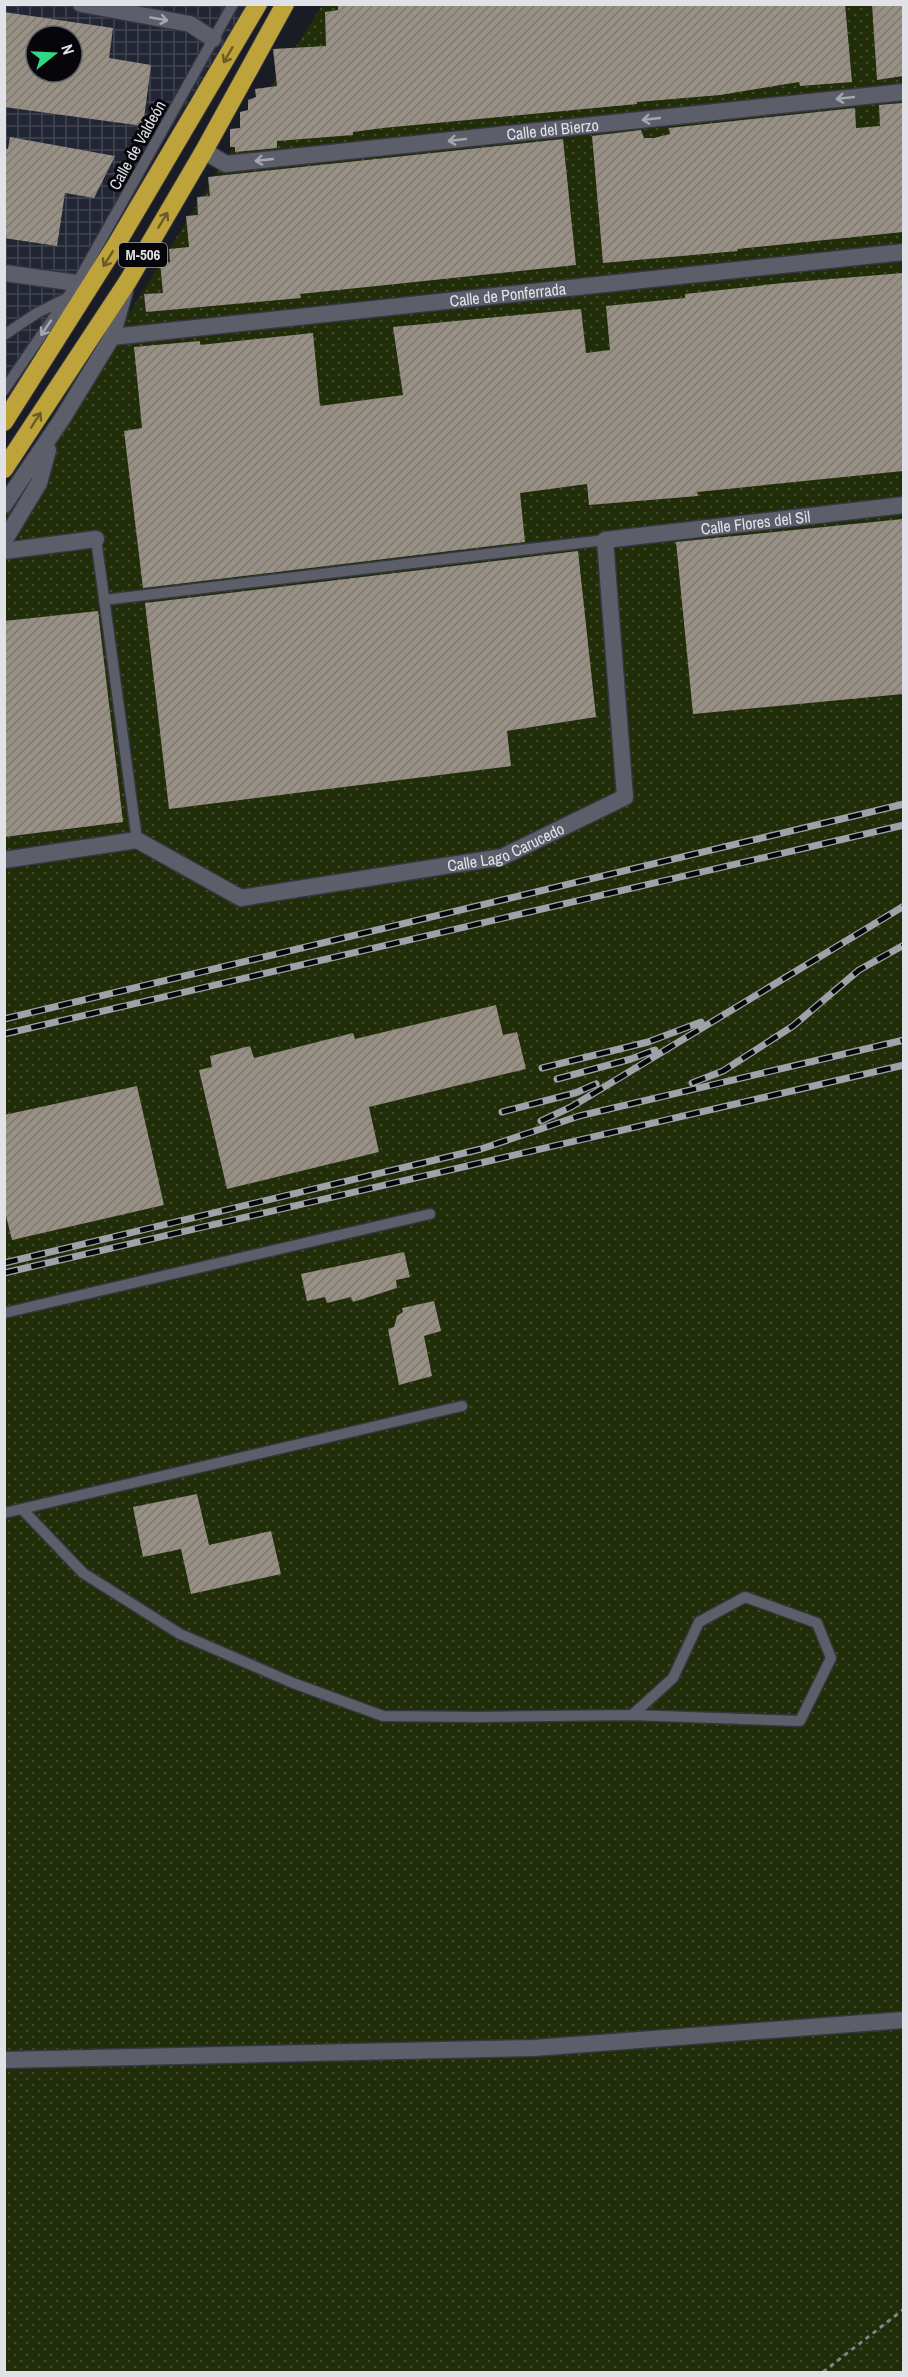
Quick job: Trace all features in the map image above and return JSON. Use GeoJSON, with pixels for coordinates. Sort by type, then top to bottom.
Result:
{"type":"FeatureCollection","features":[{"type":"Feature","properties":{"kind":"highway","name":"M-506"},"geometry":{"type":"LineString","coordinates":[[4,422],[117,245],[258,4]]}},
{"type":"Feature","properties":{"kind":"highway","name":"M-506"},"geometry":{"type":"LineString","coordinates":[[4,469],[128,280],[204,151],[285,4]]}},
{"type":"Feature","properties":{"kind":"street"},"geometry":{"type":"LineString","coordinates":[[81,4],[190,24],[213,39]]}},
{"type":"Feature","properties":{"kind":"street","name":"Calle del Bierzo"},"geometry":{"type":"LineString","coordinates":[[204,151],[226,164],[903,92]]}},
{"type":"Feature","properties":{"kind":"street","name":"Calle de Ponferrada"},"geometry":{"type":"LineString","coordinates":[[112,337],[903,252]]}},
{"type":"Feature","properties":{"kind":"street"},"geometry":{"type":"LineString","coordinates":[[4,273],[77,283]]}},
{"type":"Feature","properties":{"kind":"street"},"geometry":{"type":"LineString","coordinates":[[4,505],[52,435],[112,337],[128,280]]}},
{"type":"Feature","properties":{"kind":"street"},"geometry":{"type":"LineString","coordinates":[[4,541],[39,483],[52,435]]}},
{"type":"Feature","properties":{"kind":"street","name":"Calle Flores del Sil"},"geometry":{"type":"LineString","coordinates":[[605,540],[903,505]]}},
{"type":"Feature","properties":{"kind":"street"},"geometry":{"type":"LineString","coordinates":[[4,551],[96,539]]}},
{"type":"Feature","properties":{"kind":"street","name":"Calle Lago Carucedo"},"geometry":{"type":"LineString","coordinates":[[136,840],[241,898],[502,856],[625,797],[605,540]]}},
{"type":"Feature","properties":{"kind":"street"},"geometry":{"type":"LineString","coordinates":[[4,860],[136,840]]}},
{"type":"Feature","properties":{"kind":"street"},"geometry":{"type":"LineString","coordinates":[[4,2060],[534,2049],[903,2020]]}},
{"type":"Feature","properties":{"kind":"lane","name":"Calle de Valdeón"},"geometry":{"type":"LineString","coordinates":[[4,390],[77,283],[233,4]]}},
{"type":"Feature","properties":{"kind":"lane","name":"Calle de Valdeón"},"geometry":{"type":"LineString","coordinates":[[4,334],[37,313],[66,299]]}},
{"type":"Feature","properties":{"kind":"lane"},"geometry":{"type":"LineString","coordinates":[[96,539],[136,840]]}},
{"type":"Feature","properties":{"kind":"lane"},"geometry":{"type":"LineString","coordinates":[[104,600],[605,540]]}},
{"type":"Feature","properties":{"kind":"lane"},"geometry":{"type":"LineString","coordinates":[[4,1313],[430,1214]]}},
{"type":"Feature","properties":{"kind":"lane"},"geometry":{"type":"LineString","coordinates":[[4,1513],[462,1406]]}},
{"type":"Feature","properties":{"kind":"lane"},"geometry":{"type":"LineString","coordinates":[[22,1509],[83,1573],[180,1634],[293,1683],[383,1716],[632,1715],[800,1721],[831,1658],[817,1623],[745,1597],[699,1622],[673,1678],[632,1715]]}},
{"type":"Feature","properties":{"kind":"path"},"geometry":{"type":"LineString","coordinates":[[823,2373],[903,2309]]}},
{"type":"Feature","properties":{"kind":"shaded area"},"geometry":{"type":"Polygon","coordinates":[[[5,5],[248,5],[5,396],[5,5]]]}},
{"type":"Feature","properties":{"kind":"green space"},"geometry":{"type":"Polygon","coordinates":[[[322,5],[903,5],[903,2372],[5,2372],[4,513],[322,5]]]}},
{"type":"Feature","properties":{"kind":"building"},"geometry":{"type":"Polygon","coordinates":[[[338,4],[845,4],[852,82],[800,86],[799,82],[720,95],[383,128],[353,132],[353,135],[277,141],[277,148],[235,152],[235,147],[230,147],[230,129],[240,128],[240,112],[248,110],[248,100],[256,97],[255,89],[277,86],[273,49],[326,46],[325,12],[338,10],[338,4]]]}},
{"type":"Feature","properties":{"kind":"building"},"geometry":{"type":"Polygon","coordinates":[[[872,4],[903,4],[903,76],[877,80],[872,4]]]}},
{"type":"Feature","properties":{"kind":"building"},"geometry":{"type":"Polygon","coordinates":[[[4,12],[113,28],[109,58],[151,65],[143,126],[4,107],[4,12]]]}},
{"type":"Feature","properties":{"kind":"building"},"geometry":{"type":"Polygon","coordinates":[[[903,103],[903,232],[737,249],[738,251],[603,263],[592,136],[641,130],[644,138],[654,138],[670,134],[669,128],[855,108],[856,128],[880,126],[879,105],[903,103]]]}},
{"type":"Feature","properties":{"kind":"building"},"geometry":{"type":"Polygon","coordinates":[[[10,137],[115,156],[94,198],[65,193],[57,246],[4,238],[4,148],[8,149],[10,137]]]}},
{"type":"Feature","properties":{"kind":"building"},"geometry":{"type":"Polygon","coordinates":[[[563,139],[576,265],[300,294],[301,298],[146,312],[144,294],[163,293],[160,263],[170,262],[169,249],[189,247],[186,216],[198,215],[197,197],[210,196],[208,177],[563,139]]]}},
{"type":"Feature","properties":{"kind":"building"},"geometry":{"type":"Polygon","coordinates":[[[903,273],[903,471],[697,492],[698,496],[589,505],[587,484],[520,493],[525,542],[143,588],[124,431],[142,428],[134,347],[200,341],[200,345],[313,333],[320,406],[403,395],[393,327],[581,309],[586,353],[610,350],[606,306],[685,298],[685,294],[783,283],[903,273]]]}},
{"type":"Feature","properties":{"kind":"building"},"geometry":{"type":"Polygon","coordinates":[[[903,519],[903,694],[693,714],[676,542],[903,519]]]}},
{"type":"Feature","properties":{"kind":"building"},"geometry":{"type":"Polygon","coordinates":[[[578,551],[596,717],[507,731],[511,766],[169,809],[145,603],[578,551]]]}},
{"type":"Feature","properties":{"kind":"building"},"geometry":{"type":"Polygon","coordinates":[[[98,611],[123,822],[4,837],[4,621],[98,611]]]}},
{"type":"Feature","properties":{"kind":"building"},"geometry":{"type":"Polygon","coordinates":[[[496,1005],[503,1035],[517,1032],[526,1069],[369,1107],[379,1152],[227,1189],[199,1070],[212,1067],[210,1056],[250,1046],[254,1058],[353,1033],[355,1039],[496,1005]]]}},
{"type":"Feature","properties":{"kind":"building"},"geometry":{"type":"Polygon","coordinates":[[[137,1086],[164,1205],[12,1240],[4,1208],[4,1115],[137,1086]]]}},
{"type":"Feature","properties":{"kind":"building"},"geometry":{"type":"Polygon","coordinates":[[[404,1252],[410,1277],[396,1280],[397,1288],[353,1302],[351,1297],[327,1303],[325,1297],[307,1301],[301,1274],[404,1252]]]}},
{"type":"Feature","properties":{"kind":"building"},"geometry":{"type":"Polygon","coordinates":[[[434,1301],[441,1331],[424,1336],[432,1376],[399,1385],[388,1329],[394,1327],[397,1316],[403,1312],[402,1308],[434,1301]]]}},
{"type":"Feature","properties":{"kind":"building"},"geometry":{"type":"Polygon","coordinates":[[[197,1494],[209,1545],[271,1531],[281,1574],[191,1594],[181,1549],[143,1557],[133,1507],[197,1494]]]}},
{"type":"Feature","properties":{"kind":"railway"},"geometry":{"type":"LineString","coordinates":[[4,1019],[904,804]]}},
{"type":"Feature","properties":{"kind":"railway"},"geometry":{"type":"LineString","coordinates":[[4,1034],[904,825]]}},
{"type":"Feature","properties":{"kind":"railway"},"geometry":{"type":"LineString","coordinates":[[541,1121],[571,1107],[904,906]]}},
{"type":"Feature","properties":{"kind":"railway"},"geometry":{"type":"LineString","coordinates":[[692,1083],[723,1071],[793,1026],[859,970],[904,945]]}},
{"type":"Feature","properties":{"kind":"railway"},"geometry":{"type":"LineString","coordinates":[[542,1068],[648,1042],[701,1022]]}},
{"type":"Feature","properties":{"kind":"railway"},"geometry":{"type":"LineString","coordinates":[[4,1263],[481,1149],[579,1116],[904,1040]]}},
{"type":"Feature","properties":{"kind":"railway"},"geometry":{"type":"LineString","coordinates":[[557,1079],[631,1059],[655,1050]]}},
{"type":"Feature","properties":{"kind":"railway"},"geometry":{"type":"LineString","coordinates":[[4,1273],[904,1065]]}},
{"type":"Feature","properties":{"kind":"railway"},"geometry":{"type":"LineString","coordinates":[[502,1112],[575,1093],[596,1084]]}}]}
